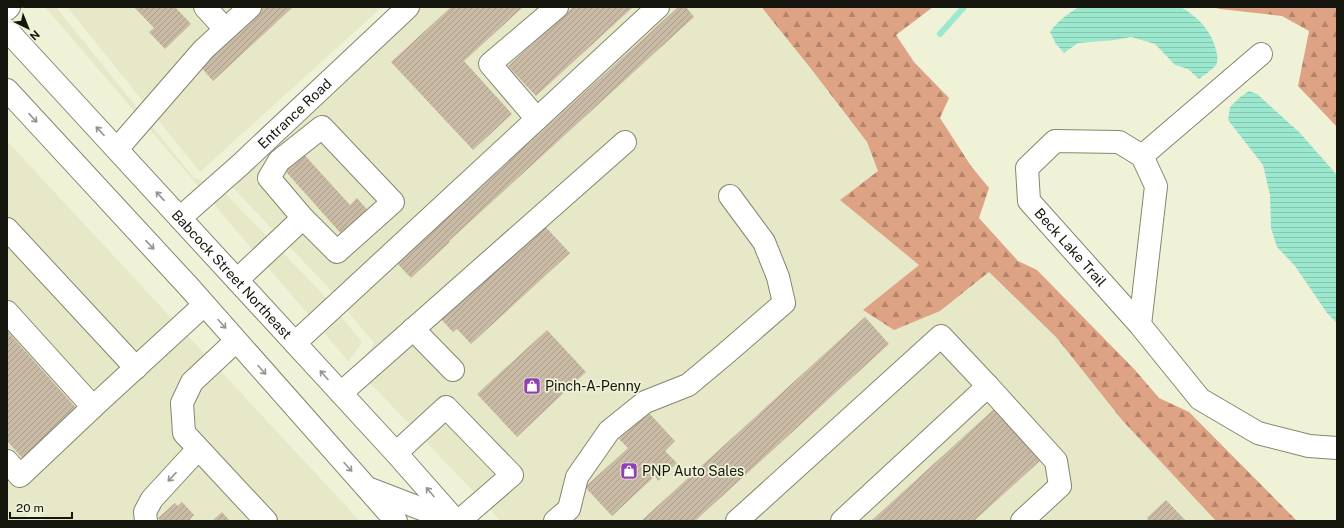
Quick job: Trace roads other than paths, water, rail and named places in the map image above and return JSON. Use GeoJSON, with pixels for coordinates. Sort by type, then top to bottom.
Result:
{"type":"FeatureCollection","features":[{"type":"Feature","properties":{"kind":"main road"},"geometry":{"type":"LineString","coordinates":[[205,7],[226,29]]}},
{"type":"Feature","properties":{"kind":"main road"},"geometry":{"type":"LineString","coordinates":[[117,149],[204,49],[250,7]]}},
{"type":"Feature","properties":{"kind":"main road","name":"Entrance Road"},"geometry":{"type":"LineString","coordinates":[[180,218],[240,165],[408,7]]}},
{"type":"Feature","properties":{"kind":"main road"},"geometry":{"type":"LineString","coordinates":[[537,119],[490,64],[557,7]]}},
{"type":"Feature","properties":{"kind":"main road"},"geometry":{"type":"LineString","coordinates":[[295,343],[658,7]]}},
{"type":"Feature","properties":{"kind":"main road","name":"Babcock Street Northeast"},"geometry":{"type":"LineString","coordinates":[[7,30],[396,453],[454,521]]}},
{"type":"Feature","properties":{"kind":"main road"},"geometry":{"type":"LineString","coordinates":[[1140,325],[1156,186],[1142,156],[1261,54]]}},
{"type":"Feature","properties":{"kind":"main road"},"geometry":{"type":"LineString","coordinates":[[7,90],[204,305],[396,521]]}},
{"type":"Feature","properties":{"kind":"main road"},"geometry":{"type":"LineString","coordinates":[[322,127],[393,202],[337,252],[303,218],[269,178],[279,161],[322,127]]}},
{"type":"Feature","properties":{"kind":"main road","name":"Beck Lake Trail"},"geometry":{"type":"LineString","coordinates":[[1142,156],[1119,142],[1055,141],[1027,168],[1029,201],[1140,325],[1200,399],[1258,432],[1309,446],[1337,448]]}},
{"type":"Feature","properties":{"kind":"main road"},"geometry":{"type":"LineString","coordinates":[[341,393],[625,142]]}},
{"type":"Feature","properties":{"kind":"main road"},"geometry":{"type":"LineString","coordinates":[[555,521],[568,508],[577,477],[609,431],[645,402],[688,385],[784,303],[778,277],[764,242],[730,196]]}},
{"type":"Feature","properties":{"kind":"main road"},"geometry":{"type":"LineString","coordinates":[[237,280],[303,218]]}},
{"type":"Feature","properties":{"kind":"main road"},"geometry":{"type":"LineString","coordinates":[[7,229],[136,368]]}},
{"type":"Feature","properties":{"kind":"main road"},"geometry":{"type":"LineString","coordinates":[[7,461],[20,476],[204,305]]}},
{"type":"Feature","properties":{"kind":"main road"},"geometry":{"type":"LineString","coordinates":[[7,312],[93,407]]}},
{"type":"Feature","properties":{"kind":"main road"},"geometry":{"type":"LineString","coordinates":[[413,329],[453,370]]}},
{"type":"Feature","properties":{"kind":"main road"},"geometry":{"type":"LineString","coordinates":[[737,521],[941,336],[1056,461],[1060,486],[1022,521]]}},
{"type":"Feature","properties":{"kind":"main road"},"geometry":{"type":"LineString","coordinates":[[236,341],[192,382],[182,403],[184,433],[266,521]]}},
{"type":"Feature","properties":{"kind":"main road"},"geometry":{"type":"LineString","coordinates":[[842,521],[988,386]]}},
{"type":"Feature","properties":{"kind":"main road"},"geometry":{"type":"LineString","coordinates":[[396,453],[446,407],[512,474],[459,521]]}},
{"type":"Feature","properties":{"kind":"main road"},"geometry":{"type":"LineString","coordinates":[[146,521],[145,512],[152,499],[198,449]]}},
{"type":"Feature","properties":{"kind":"main road"},"geometry":{"type":"LineString","coordinates":[[367,488],[454,521]]}},
{"type":"Feature","properties":{"kind":"water"},"geometry":{"type":"Polygon","coordinates":[[[1079,7],[1181,7],[1193,15],[1211,36],[1218,57],[1217,63],[1199,79],[1188,69],[1175,65],[1155,44],[1131,37],[1078,43],[1064,53],[1056,44],[1050,32],[1056,24],[1079,7]]]}},
{"type":"Feature","properties":{"kind":"water"},"geometry":{"type":"Polygon","coordinates":[[[1249,91],[1257,94],[1300,133],[1337,175],[1337,323],[1327,313],[1295,266],[1277,247],[1271,228],[1270,195],[1263,165],[1228,120],[1230,107],[1249,91]]]}},
{"type":"Feature","properties":{"kind":"waterway"},"geometry":{"type":"LineString","coordinates":[[940,34],[964,7]]}},
{"type":"Feature","properties":{"kind":"place","name":"Pinch-A-Penny"},"geometry":{"type":"Point","coordinates":[532,386]}},
{"type":"Feature","properties":{"kind":"place","name":"PNP Auto Sales"},"geometry":{"type":"Point","coordinates":[629,471]}}]}
